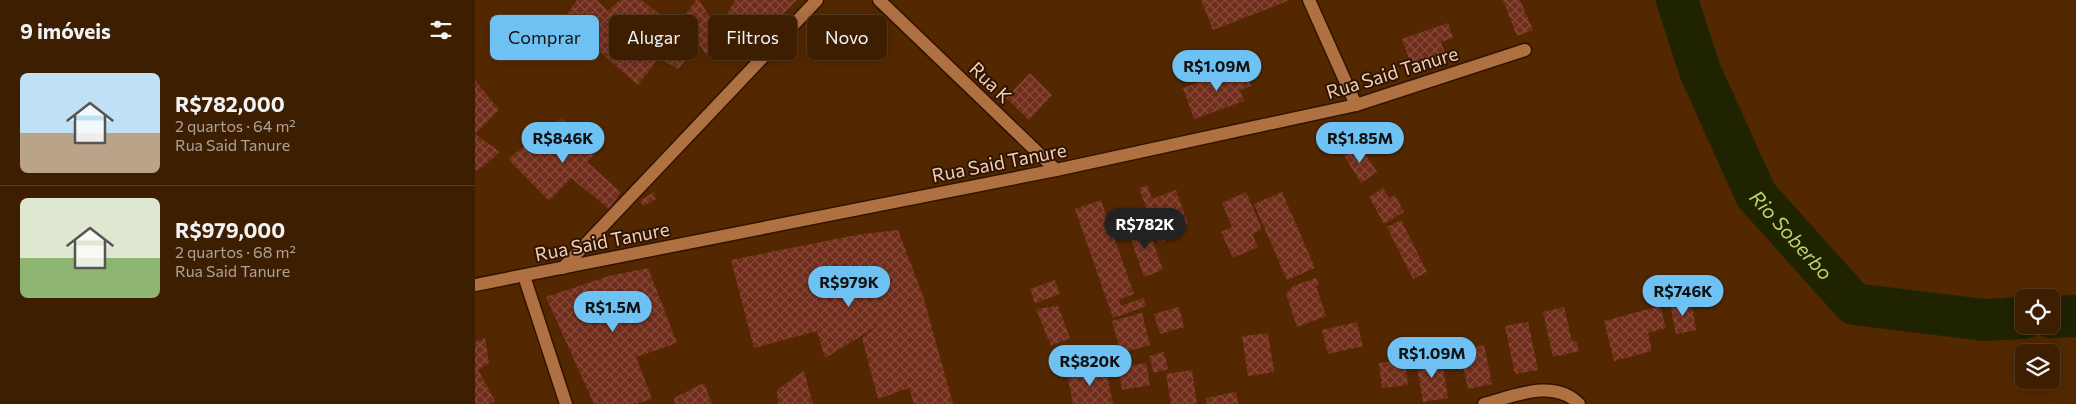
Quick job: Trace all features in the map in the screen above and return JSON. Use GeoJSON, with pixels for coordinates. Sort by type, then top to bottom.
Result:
{"type":"FeatureCollection","features":[{"type":"Feature","properties":{"kind":"street"},"geometry":{"type":"LineString","coordinates":[[563,268],[817,0]]}},
{"type":"Feature","properties":{"kind":"street","name":"Rua K"},"geometry":{"type":"LineString","coordinates":[[879,0],[1056,170]]}},
{"type":"Feature","properties":{"kind":"street"},"geometry":{"type":"LineString","coordinates":[[1309,0],[1356,105]]}},
{"type":"Feature","properties":{"kind":"street","name":"Rua Said Tanure"},"geometry":{"type":"LineString","coordinates":[[475,285],[1056,170],[1356,105],[1525,50]]}},
{"type":"Feature","properties":{"kind":"street"},"geometry":{"type":"LineString","coordinates":[[524,276],[566,404]]}},
{"type":"Feature","properties":{"kind":"street"},"geometry":{"type":"LineString","coordinates":[[1484,404],[1543,389],[1562,393],[1579,404]]}},
{"type":"Feature","properties":{"kind":"building"},"geometry":{"type":"Polygon","coordinates":[[[577,0],[597,0],[608,11],[620,0],[641,0],[661,15],[609,15],[609,60],[599,51],[599,15],[566,15],[577,0]]]}},
{"type":"Feature","properties":{"kind":"building"},"geometry":{"type":"Polygon","coordinates":[[[696,0],[699,0],[708,15],[708,51],[706,55],[699,44],[698,45],[698,15],[685,15],[696,0]]]}},
{"type":"Feature","properties":{"kind":"building"},"geometry":{"type":"Polygon","coordinates":[[[735,0],[797,0],[782,15],[726,15],[735,0]]]}},
{"type":"Feature","properties":{"kind":"building"},"geometry":{"type":"Polygon","coordinates":[[[1201,0],[1290,0],[1213,30],[1201,0]]]}},
{"type":"Feature","properties":{"kind":"building"},"geometry":{"type":"Polygon","coordinates":[[[1503,0],[1520,0],[1533,30],[1517,36],[1503,0]]]}},
{"type":"Feature","properties":{"kind":"building"},"geometry":{"type":"Polygon","coordinates":[[[1448,23],[1453,38],[1441,42],[1447,58],[1413,70],[1402,39],[1448,23]]]}},
{"type":"Feature","properties":{"kind":"building"},"geometry":{"type":"Polygon","coordinates":[[[609,60],[657,60],[638,85],[609,60]]]}},
{"type":"Feature","properties":{"kind":"building"},"geometry":{"type":"Polygon","coordinates":[[[662,60],[686,60],[678,69],[662,60]]]}},
{"type":"Feature","properties":{"kind":"building"},"geometry":{"type":"Polygon","coordinates":[[[1243,65],[1251,86],[1240,90],[1244,101],[1194,119],[1183,88],[1243,65]]]}},
{"type":"Feature","properties":{"kind":"building"},"geometry":{"type":"Polygon","coordinates":[[[1030,73],[1052,95],[1029,120],[1006,98],[1030,73]]]}},
{"type":"Feature","properties":{"kind":"building"},"geometry":{"type":"Polygon","coordinates":[[[475,80],[499,110],[475,134],[475,80]]]}},
{"type":"Feature","properties":{"kind":"building"},"geometry":{"type":"Polygon","coordinates":[[[561,118],[599,150],[587,162],[621,192],[609,209],[571,178],[549,201],[508,159],[561,118]]]}},
{"type":"Feature","properties":{"kind":"building"},"geometry":{"type":"Polygon","coordinates":[[[475,134],[500,152],[477,171],[475,169],[475,134]]]}},
{"type":"Feature","properties":{"kind":"building"},"geometry":{"type":"Polygon","coordinates":[[[1355,146],[1359,152],[1363,150],[1377,172],[1361,183],[1343,154],[1355,146]]]}},
{"type":"Feature","properties":{"kind":"building"},"geometry":{"type":"Polygon","coordinates":[[[1147,185],[1152,199],[1176,190],[1188,224],[1165,232],[1167,240],[1159,243],[1139,188],[1147,185]]]}},
{"type":"Feature","properties":{"kind":"building"},"geometry":{"type":"Polygon","coordinates":[[[1383,188],[1389,198],[1395,195],[1404,212],[1384,224],[1369,197],[1383,188]]]}},
{"type":"Feature","properties":{"kind":"building"},"geometry":{"type":"Polygon","coordinates":[[[654,192],[656,199],[643,206],[640,201],[654,192]]]}},
{"type":"Feature","properties":{"kind":"building"},"geometry":{"type":"Polygon","coordinates":[[[1246,192],[1262,229],[1252,234],[1258,247],[1233,258],[1221,232],[1232,227],[1222,203],[1246,192]]]}},
{"type":"Feature","properties":{"kind":"building"},"geometry":{"type":"Polygon","coordinates":[[[1282,192],[1315,268],[1287,280],[1254,204],[1282,192]]]}},
{"type":"Feature","properties":{"kind":"building"},"geometry":{"type":"Polygon","coordinates":[[[1101,200],[1134,294],[1119,300],[1121,306],[1143,298],[1147,306],[1113,318],[1075,209],[1101,200]]]}},
{"type":"Feature","properties":{"kind":"building"},"geometry":{"type":"Polygon","coordinates":[[[1401,220],[1427,272],[1413,279],[1387,227],[1401,220]]]}},
{"type":"Feature","properties":{"kind":"building"},"geometry":{"type":"Polygon","coordinates":[[[1146,223],[1163,270],[1144,277],[1128,230],[1146,223]]]}},
{"type":"Feature","properties":{"kind":"building"},"geometry":{"type":"Polygon","coordinates":[[[898,230],[923,296],[953,404],[914,404],[909,388],[878,399],[862,338],[879,325],[825,358],[817,331],[754,348],[731,260],[856,235],[898,230]]]}},
{"type":"Feature","properties":{"kind":"building"},"geometry":{"type":"Polygon","coordinates":[[[648,268],[677,343],[636,357],[652,399],[636,404],[594,404],[546,297],[609,276],[648,268]]]}},
{"type":"Feature","properties":{"kind":"building"},"geometry":{"type":"Polygon","coordinates":[[[1316,278],[1319,285],[1316,286],[1326,316],[1297,327],[1286,294],[1293,286],[1316,278]]]}},
{"type":"Feature","properties":{"kind":"building"},"geometry":{"type":"Polygon","coordinates":[[[1055,280],[1060,294],[1035,303],[1030,289],[1055,280]]]}},
{"type":"Feature","properties":{"kind":"building"},"geometry":{"type":"Polygon","coordinates":[[[1691,301],[1696,330],[1676,334],[1670,305],[1691,301]]]}},
{"type":"Feature","properties":{"kind":"building"},"geometry":{"type":"Polygon","coordinates":[[[1058,306],[1070,338],[1051,346],[1036,309],[1058,306]]]}},
{"type":"Feature","properties":{"kind":"building"},"geometry":{"type":"Polygon","coordinates":[[[1660,306],[1666,328],[1648,333],[1652,351],[1614,361],[1604,321],[1660,306]]]}},
{"type":"Feature","properties":{"kind":"building"},"geometry":{"type":"Polygon","coordinates":[[[1179,307],[1184,327],[1160,334],[1154,314],[1179,307]]]}},
{"type":"Feature","properties":{"kind":"building"},"geometry":{"type":"Polygon","coordinates":[[[1564,307],[1572,341],[1577,342],[1579,351],[1553,357],[1543,312],[1564,307]]]}},
{"type":"Feature","properties":{"kind":"building"},"geometry":{"type":"Polygon","coordinates":[[[1142,313],[1150,345],[1121,353],[1112,321],[1142,313]]]}},
{"type":"Feature","properties":{"kind":"building"},"geometry":{"type":"Polygon","coordinates":[[[1357,322],[1363,346],[1328,354],[1322,330],[1357,322]]]}},
{"type":"Feature","properties":{"kind":"building"},"geometry":{"type":"Polygon","coordinates":[[[1528,322],[1538,370],[1515,374],[1505,326],[1528,322]]]}},
{"type":"Feature","properties":{"kind":"building"},"geometry":{"type":"Polygon","coordinates":[[[1268,333],[1274,372],[1248,376],[1242,336],[1268,333]]]}},
{"type":"Feature","properties":{"kind":"building"},"geometry":{"type":"Polygon","coordinates":[[[485,338],[489,363],[478,370],[495,401],[489,404],[475,404],[475,342],[485,338]]]}},
{"type":"Feature","properties":{"kind":"building"},"geometry":{"type":"Polygon","coordinates":[[[1484,345],[1492,384],[1468,389],[1460,351],[1484,345]]]}},
{"type":"Feature","properties":{"kind":"building"},"geometry":{"type":"Polygon","coordinates":[[[1164,352],[1168,369],[1154,373],[1149,356],[1164,352]]]}},
{"type":"Feature","properties":{"kind":"building"},"geometry":{"type":"Polygon","coordinates":[[[1441,356],[1448,398],[1423,402],[1416,360],[1441,356]]]}},
{"type":"Feature","properties":{"kind":"building"},"geometry":{"type":"Polygon","coordinates":[[[1405,360],[1408,385],[1382,388],[1379,363],[1405,360]]]}},
{"type":"Feature","properties":{"kind":"building"},"geometry":{"type":"Polygon","coordinates":[[[1146,363],[1150,385],[1122,390],[1118,368],[1146,363]]]}},
{"type":"Feature","properties":{"kind":"building"},"geometry":{"type":"Polygon","coordinates":[[[1105,366],[1113,404],[1073,404],[1067,373],[1105,366]]]}},
{"type":"Feature","properties":{"kind":"building"},"geometry":{"type":"Polygon","coordinates":[[[1192,370],[1197,404],[1171,404],[1166,374],[1192,370]]]}},
{"type":"Feature","properties":{"kind":"building"},"geometry":{"type":"Polygon","coordinates":[[[804,371],[813,404],[778,404],[777,390],[804,371]]]}},
{"type":"Feature","properties":{"kind":"building"},"geometry":{"type":"Polygon","coordinates":[[[704,383],[712,404],[675,404],[674,398],[704,383]]]}},
{"type":"Feature","properties":{"kind":"building"},"geometry":{"type":"Polygon","coordinates":[[[1236,392],[1238,404],[1207,404],[1206,398],[1236,392]]]}},
{"type":"Feature","properties":{"kind":"waterway","name":"Rio Soberbo"},"geometry":{"type":"LineString","coordinates":[[1677,0],[1700,71],[1756,195],[1854,304],[1984,320],[2015,318]]}},
{"type":"Feature","properties":{"kind":"waterway","name":"Rio Soberbo"},"geometry":{"type":"LineString","coordinates":[[2060,317],[2076,316]]}}]}
